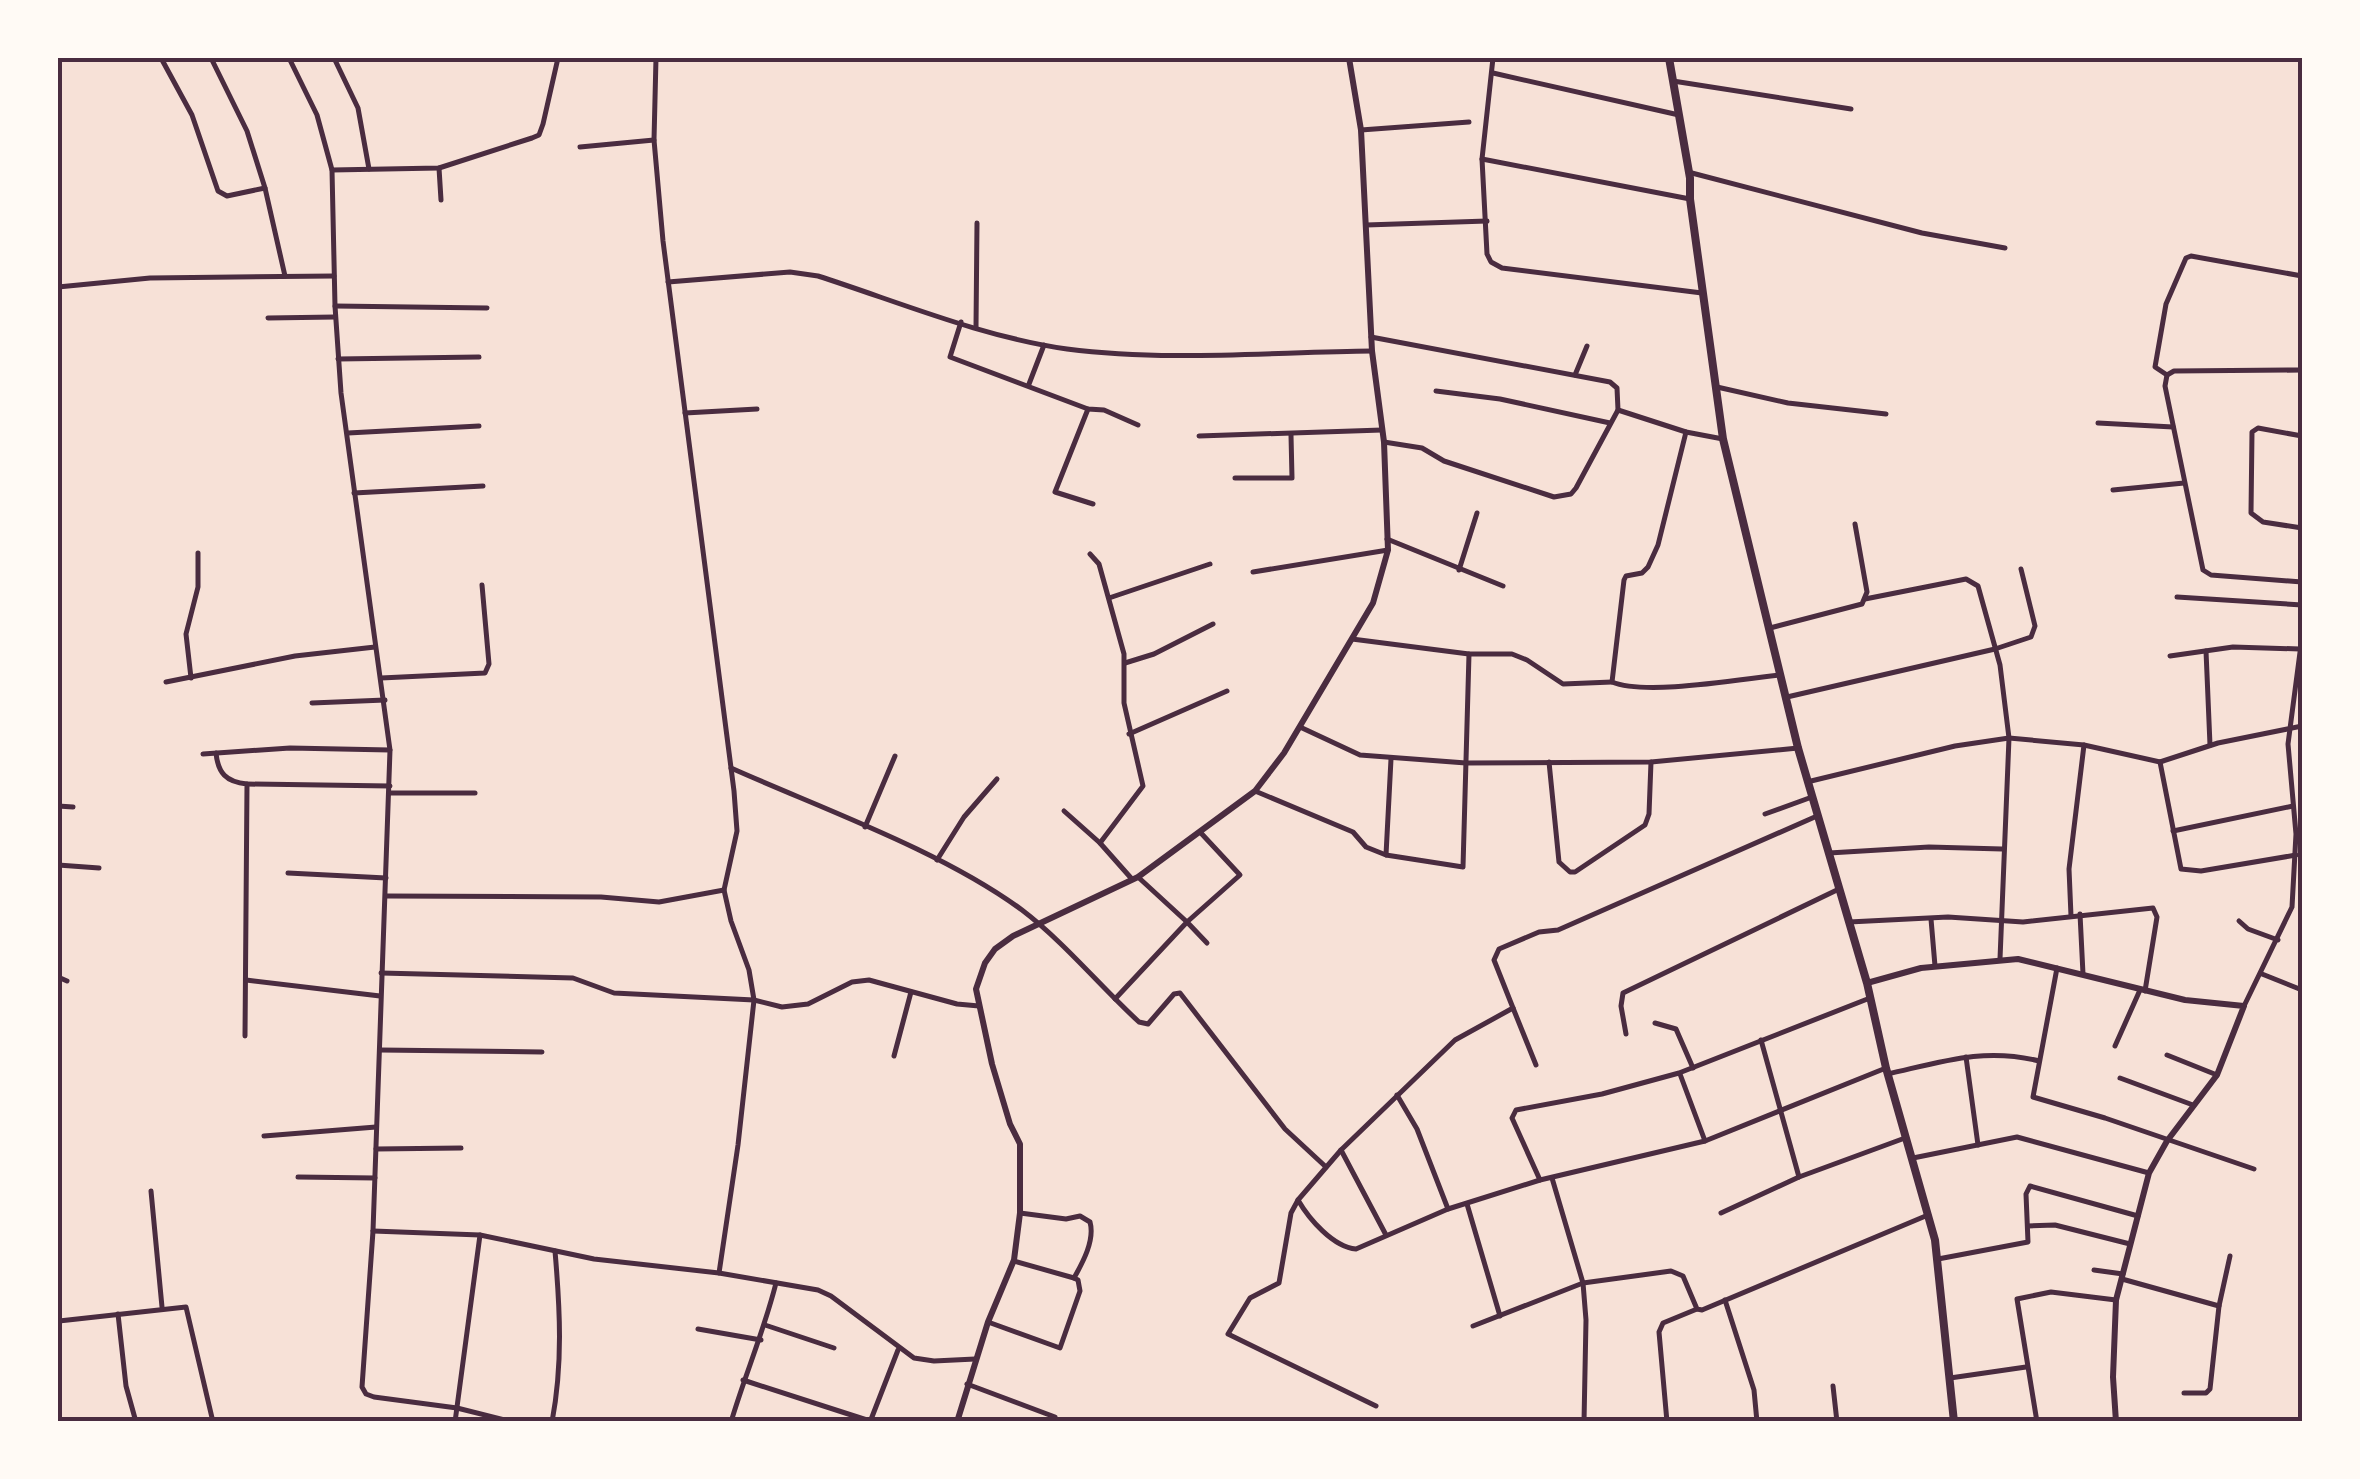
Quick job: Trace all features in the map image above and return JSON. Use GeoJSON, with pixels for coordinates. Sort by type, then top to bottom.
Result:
{"type":"FeatureCollection","features":[{"type":"Feature","properties":{"kind":"main road"},"geometry":{"type":"LineString","coordinates":[[1669,58],[1723,439],[1807,782],[1929,1214],[1938,1259],[1954,1422]]}},
{"type":"Feature","properties":{"kind":"street"},"geometry":{"type":"LineString","coordinates":[[161,58],[192,115],[218,190],[227,196],[265,188]]}},
{"type":"Feature","properties":{"kind":"street"},"geometry":{"type":"LineString","coordinates":[[211,58],[246,130],[265,188],[285,276]]}},
{"type":"Feature","properties":{"kind":"street"},"geometry":{"type":"LineString","coordinates":[[289,58],[317,115],[332,170],[338,359],[390,750],[373,1230],[362,1387],[366,1394],[374,1396],[457,1408],[513,1422]]}},
{"type":"Feature","properties":{"kind":"street"},"geometry":{"type":"LineString","coordinates":[[334,58],[358,108],[369,170]]}},
{"type":"Feature","properties":{"kind":"street"},"geometry":{"type":"LineString","coordinates":[[332,170],[439,168],[539,134],[558,58]]}},
{"type":"Feature","properties":{"kind":"street"},"geometry":{"type":"LineString","coordinates":[[656,58],[654,140],[668,282],[737,831],[724,890],[750,970],[754,1000],[719,1272]]}},
{"type":"Feature","properties":{"kind":"street"},"geometry":{"type":"LineString","coordinates":[[957,1422],[988,1322],[1014,1260],[1020,1212],[1020,1144],[1010,1124],[976,990],[985,963],[995,949],[1038,924],[1134,877],[1255,791],[1300,726],[1372,603],[1388,550],[1384,442],[1371,337],[1362,130],[1349,58]]}},
{"type":"Feature","properties":{"kind":"street"},"geometry":{"type":"LineString","coordinates":[[1494,58],[1482,159],[1488,259],[1502,268],[1705,294]]}},
{"type":"Feature","properties":{"kind":"street"},"geometry":{"type":"LineString","coordinates":[[1944,58],[1967,58]]}},
{"type":"Feature","properties":{"kind":"street"},"geometry":{"type":"LineString","coordinates":[[1493,73],[1679,115]]}},
{"type":"Feature","properties":{"kind":"street"},"geometry":{"type":"LineString","coordinates":[[1673,82],[1851,109]]}},
{"type":"Feature","properties":{"kind":"street"},"geometry":{"type":"LineString","coordinates":[[1362,130],[1469,122]]}},
{"type":"Feature","properties":{"kind":"street"},"geometry":{"type":"LineString","coordinates":[[580,147],[654,140]]}},
{"type":"Feature","properties":{"kind":"street"},"geometry":{"type":"LineString","coordinates":[[1482,159],[1690,199]]}},
{"type":"Feature","properties":{"kind":"street"},"geometry":{"type":"LineString","coordinates":[[439,168],[441,200]]}},
{"type":"Feature","properties":{"kind":"street"},"geometry":{"type":"LineString","coordinates":[[1688,172],[1922,233],[2005,248]]}},
{"type":"Feature","properties":{"kind":"street"},"geometry":{"type":"LineString","coordinates":[[1366,224],[1487,221]]}},
{"type":"Feature","properties":{"kind":"street"},"geometry":{"type":"LineString","coordinates":[[976,327],[977,223]]}},
{"type":"Feature","properties":{"kind":"street"},"geometry":{"type":"LineString","coordinates":[[2167,375],[2155,367],[2166,304],[2186,258],[2302,276]]}},
{"type":"Feature","properties":{"kind":"street"},"geometry":{"type":"LineString","coordinates":[[668,282],[790,272],[818,276],[1044,345],[1138,354],[1372,351]]}},
{"type":"Feature","properties":{"kind":"street"},"geometry":{"type":"LineString","coordinates":[[58,287],[150,278],[334,276]]}},
{"type":"Feature","properties":{"kind":"street"},"geometry":{"type":"LineString","coordinates":[[335,306],[487,308]]}},
{"type":"Feature","properties":{"kind":"street"},"geometry":{"type":"LineString","coordinates":[[268,318],[335,317]]}},
{"type":"Feature","properties":{"kind":"street"},"geometry":{"type":"LineString","coordinates":[[962,322],[950,357],[1138,425]]}},
{"type":"Feature","properties":{"kind":"street"},"geometry":{"type":"LineString","coordinates":[[1371,337],[1616,384],[1618,410],[1576,488],[1564,497],[1554,498],[1444,461],[1422,448],[1384,442]]}},
{"type":"Feature","properties":{"kind":"street"},"geometry":{"type":"LineString","coordinates":[[1029,384],[1044,345]]}},
{"type":"Feature","properties":{"kind":"street"},"geometry":{"type":"LineString","coordinates":[[1575,374],[1587,346]]}},
{"type":"Feature","properties":{"kind":"street"},"geometry":{"type":"LineString","coordinates":[[338,359],[479,357]]}},
{"type":"Feature","properties":{"kind":"street"},"geometry":{"type":"LineString","coordinates":[[2302,370],[2174,371],[2167,375],[2164,386],[2201,566],[2206,573],[2302,582]]}},
{"type":"Feature","properties":{"kind":"street"},"geometry":{"type":"LineString","coordinates":[[1717,387],[1788,403],[1886,414]]}},
{"type":"Feature","properties":{"kind":"street"},"geometry":{"type":"LineString","coordinates":[[1436,390],[1500,399],[1610,423]]}},
{"type":"Feature","properties":{"kind":"street"},"geometry":{"type":"LineString","coordinates":[[685,413],[757,409]]}},
{"type":"Feature","properties":{"kind":"street"},"geometry":{"type":"LineString","coordinates":[[1088,410],[1055,492],[1092,504]]}},
{"type":"Feature","properties":{"kind":"street"},"geometry":{"type":"LineString","coordinates":[[1618,410],[1686,432],[1723,439]]}},
{"type":"Feature","properties":{"kind":"street"},"geometry":{"type":"LineString","coordinates":[[2098,423],[2172,426]]}},
{"type":"Feature","properties":{"kind":"street"},"geometry":{"type":"LineString","coordinates":[[346,433],[480,426]]}},
{"type":"Feature","properties":{"kind":"street"},"geometry":{"type":"LineString","coordinates":[[2302,436],[2258,428],[2252,432],[2251,512],[2263,522],[2302,528]]}},
{"type":"Feature","properties":{"kind":"street"},"geometry":{"type":"LineString","coordinates":[[1199,436],[1382,430]]}},
{"type":"Feature","properties":{"kind":"street"},"geometry":{"type":"LineString","coordinates":[[1612,682],[1624,580],[1642,572],[1655,554],[1686,432]]}},
{"type":"Feature","properties":{"kind":"street"},"geometry":{"type":"LineString","coordinates":[[1236,478],[1292,478],[1291,435]]}},
{"type":"Feature","properties":{"kind":"street"},"geometry":{"type":"LineString","coordinates":[[2113,490],[2184,483]]}},
{"type":"Feature","properties":{"kind":"street"},"geometry":{"type":"LineString","coordinates":[[354,493],[483,486]]}},
{"type":"Feature","properties":{"kind":"street"},"geometry":{"type":"LineString","coordinates":[[1460,570],[1477,514]]}},
{"type":"Feature","properties":{"kind":"street"},"geometry":{"type":"LineString","coordinates":[[1855,524],[1865,599]]}},
{"type":"Feature","properties":{"kind":"street"},"geometry":{"type":"LineString","coordinates":[[1387,539],[1503,586]]}},
{"type":"Feature","properties":{"kind":"street"},"geometry":{"type":"LineString","coordinates":[[1253,572],[1388,550]]}},
{"type":"Feature","properties":{"kind":"street"},"geometry":{"type":"LineString","coordinates":[[191,678],[186,634],[198,587],[198,553]]}},
{"type":"Feature","properties":{"kind":"street"},"geometry":{"type":"LineString","coordinates":[[1090,554],[1100,564],[1125,663],[1128,734],[1143,786],[1100,843]]}},
{"type":"Feature","properties":{"kind":"street"},"geometry":{"type":"LineString","coordinates":[[1109,598],[1210,564]]}},
{"type":"Feature","properties":{"kind":"street"},"geometry":{"type":"LineString","coordinates":[[1787,697],[1995,649],[2031,636],[2021,569]]}},
{"type":"Feature","properties":{"kind":"street"},"geometry":{"type":"LineString","coordinates":[[1770,628],[1858,608],[1865,599],[1966,578],[1978,586],[2004,688],[2009,738],[2000,959]]}},
{"type":"Feature","properties":{"kind":"street"},"geometry":{"type":"LineString","coordinates":[[381,678],[485,673],[489,664],[482,585]]}},
{"type":"Feature","properties":{"kind":"street"},"geometry":{"type":"LineString","coordinates":[[2177,598],[2302,605]]}},
{"type":"Feature","properties":{"kind":"street"},"geometry":{"type":"LineString","coordinates":[[1125,663],[1154,654],[1213,624]]}},
{"type":"Feature","properties":{"kind":"street"},"geometry":{"type":"LineString","coordinates":[[2116,1422],[2116,1300],[2149,1173],[2167,1141],[2217,1075],[2244,1006],[2292,907],[2299,834],[2293,806],[2288,727],[2302,637]]}},
{"type":"Feature","properties":{"kind":"street"},"geometry":{"type":"LineString","coordinates":[[1352,639],[1469,654],[1512,654],[1563,684],[1674,686],[1780,675]]}},
{"type":"Feature","properties":{"kind":"street"},"geometry":{"type":"LineString","coordinates":[[2170,656],[2238,646],[2300,649]]}},
{"type":"Feature","properties":{"kind":"street"},"geometry":{"type":"LineString","coordinates":[[166,682],[295,656],[375,647]]}},
{"type":"Feature","properties":{"kind":"street"},"geometry":{"type":"LineString","coordinates":[[2206,650],[2210,746]]}},
{"type":"Feature","properties":{"kind":"street"},"geometry":{"type":"LineString","coordinates":[[1255,791],[1353,832],[1366,848],[1386,856],[1463,867],[1469,654]]}},
{"type":"Feature","properties":{"kind":"street"},"geometry":{"type":"LineString","coordinates":[[1128,734],[1227,691]]}},
{"type":"Feature","properties":{"kind":"street"},"geometry":{"type":"LineString","coordinates":[[312,703],[385,700]]}},
{"type":"Feature","properties":{"kind":"street"},"geometry":{"type":"LineString","coordinates":[[1300,726],[1360,756],[1466,763],[1651,762],[1798,748]]}},
{"type":"Feature","properties":{"kind":"street"},"geometry":{"type":"LineString","coordinates":[[1807,782],[1956,746],[2009,738],[2084,745],[2160,762],[2210,746],[2302,726]]}},
{"type":"Feature","properties":{"kind":"street"},"geometry":{"type":"LineString","coordinates":[[2071,916],[2069,869],[2084,745]]}},
{"type":"Feature","properties":{"kind":"street"},"geometry":{"type":"LineString","coordinates":[[203,754],[290,748],[390,750]]}},
{"type":"Feature","properties":{"kind":"street"},"geometry":{"type":"LineString","coordinates":[[216,753],[223,775],[233,782],[474,793]]}},
{"type":"Feature","properties":{"kind":"street"},"geometry":{"type":"LineString","coordinates":[[865,828],[895,756]]}},
{"type":"Feature","properties":{"kind":"street"},"geometry":{"type":"LineString","coordinates":[[1386,856],[1391,758]]}},
{"type":"Feature","properties":{"kind":"street"},"geometry":{"type":"LineString","coordinates":[[1549,762],[1559,862],[1564,870],[1575,872],[1644,825],[1650,814],[1651,762]]}},
{"type":"Feature","properties":{"kind":"street"},"geometry":{"type":"LineString","coordinates":[[2160,762],[2178,865],[2186,872],[2296,855]]}},
{"type":"Feature","properties":{"kind":"street"},"geometry":{"type":"LineString","coordinates":[[731,768],[936,860],[999,895],[1038,924],[1138,1022],[1145,1024],[1174,994],[1180,994],[1285,1129],[1326,1166]]}},
{"type":"Feature","properties":{"kind":"street"},"geometry":{"type":"LineString","coordinates":[[936,860],[964,817],[997,778]]}},
{"type":"Feature","properties":{"kind":"street"},"geometry":{"type":"LineString","coordinates":[[245,1036],[246,784]]}},
{"type":"Feature","properties":{"kind":"street"},"geometry":{"type":"LineString","coordinates":[[1765,814],[1812,798]]}},
{"type":"Feature","properties":{"kind":"street"},"geometry":{"type":"LineString","coordinates":[[58,806],[72,807]]}},
{"type":"Feature","properties":{"kind":"street"},"geometry":{"type":"LineString","coordinates":[[2172,831],[2293,806]]}},
{"type":"Feature","properties":{"kind":"street"},"geometry":{"type":"LineString","coordinates":[[1064,811],[1208,943]]}},
{"type":"Feature","properties":{"kind":"street"},"geometry":{"type":"LineString","coordinates":[[1536,1065],[1494,960],[1499,949],[1526,936],[1558,930],[1817,816]]}},
{"type":"Feature","properties":{"kind":"street"},"geometry":{"type":"LineString","coordinates":[[1114,1000],[1187,922],[1240,875],[1200,832]]}},
{"type":"Feature","properties":{"kind":"street"},"geometry":{"type":"LineString","coordinates":[[1829,853],[1928,846],[2002,849]]}},
{"type":"Feature","properties":{"kind":"street"},"geometry":{"type":"LineString","coordinates":[[58,865],[99,868]]}},
{"type":"Feature","properties":{"kind":"street"},"geometry":{"type":"LineString","coordinates":[[288,872],[386,878]]}},
{"type":"Feature","properties":{"kind":"street"},"geometry":{"type":"LineString","coordinates":[[1626,1034],[1621,998],[1636,984],[1839,889]]}},
{"type":"Feature","properties":{"kind":"street"},"geometry":{"type":"LineString","coordinates":[[386,896],[601,897],[659,902],[724,890]]}},
{"type":"Feature","properties":{"kind":"street"},"geometry":{"type":"LineString","coordinates":[[1849,922],[1931,918],[2037,921],[2080,914],[2156,910],[2158,917],[2143,990],[2115,1046]]}},
{"type":"Feature","properties":{"kind":"street"},"geometry":{"type":"LineString","coordinates":[[2080,914],[2083,974]]}},
{"type":"Feature","properties":{"kind":"street"},"geometry":{"type":"LineString","coordinates":[[1931,918],[1935,966]]}},
{"type":"Feature","properties":{"kind":"street"},"geometry":{"type":"LineString","coordinates":[[2239,920],[2248,929],[2278,940]]}},
{"type":"Feature","properties":{"kind":"street"},"geometry":{"type":"LineString","coordinates":[[1866,983],[1894,973],[2000,959],[2032,961],[2184,1000],[2244,1006]]}},
{"type":"Feature","properties":{"kind":"street"},"geometry":{"type":"LineString","coordinates":[[2057,968],[2033,1097],[2254,1169]]}},
{"type":"Feature","properties":{"kind":"street"},"geometry":{"type":"LineString","coordinates":[[381,973],[573,978],[614,993],[754,1000],[795,1007],[860,980],[979,1006]]}},
{"type":"Feature","properties":{"kind":"street"},"geometry":{"type":"LineString","coordinates":[[2262,974],[2302,990]]}},
{"type":"Feature","properties":{"kind":"street"},"geometry":{"type":"LineString","coordinates":[[58,978],[67,981]]}},
{"type":"Feature","properties":{"kind":"street"},"geometry":{"type":"LineString","coordinates":[[246,980],[380,996]]}},
{"type":"Feature","properties":{"kind":"street"},"geometry":{"type":"LineString","coordinates":[[894,1056],[911,992]]}},
{"type":"Feature","properties":{"kind":"street"},"geometry":{"type":"LineString","coordinates":[[1540,1180],[1512,1118],[1516,1110],[1602,1094],[1679,1073],[1870,998]]}},
{"type":"Feature","properties":{"kind":"street"},"geometry":{"type":"LineString","coordinates":[[1376,1406],[1228,1334],[1250,1298],[1279,1283],[1291,1213],[1326,1166],[1454,1040],[1513,1008]]}},
{"type":"Feature","properties":{"kind":"street"},"geometry":{"type":"LineString","coordinates":[[1655,1023],[1676,1029],[1693,1068]]}},
{"type":"Feature","properties":{"kind":"street"},"geometry":{"type":"LineString","coordinates":[[1761,1040],[1799,1177]]}},
{"type":"Feature","properties":{"kind":"street"},"geometry":{"type":"LineString","coordinates":[[378,1050],[542,1052]]}},
{"type":"Feature","properties":{"kind":"street"},"geometry":{"type":"LineString","coordinates":[[1298,1200],[1316,1223],[1346,1248],[1356,1249],[1466,1203],[1540,1180],[1705,1141],[1887,1071],[2001,1053],[2039,1061]]}},
{"type":"Feature","properties":{"kind":"street"},"geometry":{"type":"LineString","coordinates":[[1966,1056],[1978,1145]]}},
{"type":"Feature","properties":{"kind":"street"},"geometry":{"type":"LineString","coordinates":[[2167,1056],[2217,1075]]}},
{"type":"Feature","properties":{"kind":"street"},"geometry":{"type":"LineString","coordinates":[[1679,1073],[1705,1141]]}},
{"type":"Feature","properties":{"kind":"street"},"geometry":{"type":"LineString","coordinates":[[2120,1078],[2193,1105]]}},
{"type":"Feature","properties":{"kind":"street"},"geometry":{"type":"LineString","coordinates":[[1397,1096],[1417,1129],[1448,1210]]}},
{"type":"Feature","properties":{"kind":"street"},"geometry":{"type":"LineString","coordinates":[[264,1136],[376,1127]]}},
{"type":"Feature","properties":{"kind":"street"},"geometry":{"type":"LineString","coordinates":[[1721,1213],[1799,1177],[1908,1137]]}},
{"type":"Feature","properties":{"kind":"street"},"geometry":{"type":"LineString","coordinates":[[1913,1158],[2024,1137],[2149,1173]]}},
{"type":"Feature","properties":{"kind":"street"},"geometry":{"type":"LineString","coordinates":[[376,1149],[461,1148]]}},
{"type":"Feature","properties":{"kind":"street"},"geometry":{"type":"LineString","coordinates":[[1341,1150],[1386,1235]]}},
{"type":"Feature","properties":{"kind":"street"},"geometry":{"type":"LineString","coordinates":[[298,1177],[375,1178]]}},
{"type":"Feature","properties":{"kind":"street"},"geometry":{"type":"LineString","coordinates":[[1552,1178],[1583,1283],[1584,1422]]}},
{"type":"Feature","properties":{"kind":"street"},"geometry":{"type":"LineString","coordinates":[[1938,1259],[2024,1244],[2029,1238],[2026,1194],[2030,1186],[2138,1216]]}},
{"type":"Feature","properties":{"kind":"street"},"geometry":{"type":"LineString","coordinates":[[151,1190],[162,1308]]}},
{"type":"Feature","properties":{"kind":"street"},"geometry":{"type":"LineString","coordinates":[[1466,1203],[1500,1316]]}},
{"type":"Feature","properties":{"kind":"street"},"geometry":{"type":"LineString","coordinates":[[1020,1212],[1066,1219],[1080,1216],[1090,1222],[1086,1252],[1074,1278]]}},
{"type":"Feature","properties":{"kind":"street"},"geometry":{"type":"LineString","coordinates":[[1666,1422],[1659,1332],[1663,1323],[1929,1214]]}},
{"type":"Feature","properties":{"kind":"street"},"geometry":{"type":"LineString","coordinates":[[2028,1226],[2055,1225],[2130,1244]]}},
{"type":"Feature","properties":{"kind":"street"},"geometry":{"type":"LineString","coordinates":[[373,1230],[480,1235],[606,1261],[719,1272],[818,1290],[914,1358],[934,1362],[975,1359]]}},
{"type":"Feature","properties":{"kind":"street"},"geometry":{"type":"LineString","coordinates":[[454,1422],[480,1235]]}},
{"type":"Feature","properties":{"kind":"street"},"geometry":{"type":"LineString","coordinates":[[552,1422],[560,1383],[561,1336],[555,1251]]}},
{"type":"Feature","properties":{"kind":"street"},"geometry":{"type":"LineString","coordinates":[[2184,1393],[2210,1390],[2219,1306],[2230,1256]]}},
{"type":"Feature","properties":{"kind":"street"},"geometry":{"type":"LineString","coordinates":[[988,1322],[1060,1348],[1080,1291],[1078,1280],[1014,1260]]}},
{"type":"Feature","properties":{"kind":"street"},"geometry":{"type":"LineString","coordinates":[[2094,1270],[2219,1306]]}},
{"type":"Feature","properties":{"kind":"street"},"geometry":{"type":"LineString","coordinates":[[1473,1326],[1583,1283],[1677,1272],[1688,1283],[1696,1309]]}},
{"type":"Feature","properties":{"kind":"street"},"geometry":{"type":"LineString","coordinates":[[731,1422],[743,1380],[761,1340],[776,1283]]}},
{"type":"Feature","properties":{"kind":"street"},"geometry":{"type":"LineString","coordinates":[[2037,1422],[2018,1298],[2051,1292],[2116,1300]]}},
{"type":"Feature","properties":{"kind":"street"},"geometry":{"type":"LineString","coordinates":[[1725,1300],[1754,1390],[1757,1422]]}},
{"type":"Feature","properties":{"kind":"street"},"geometry":{"type":"LineString","coordinates":[[58,1305],[58,1335]]}},
{"type":"Feature","properties":{"kind":"street"},"geometry":{"type":"LineString","coordinates":[[59,1321],[186,1308],[213,1422]]}},
{"type":"Feature","properties":{"kind":"street"},"geometry":{"type":"LineString","coordinates":[[118,1314],[126,1386],[136,1422]]}},
{"type":"Feature","properties":{"kind":"street"},"geometry":{"type":"LineString","coordinates":[[765,1325],[834,1348]]}},
{"type":"Feature","properties":{"kind":"street"},"geometry":{"type":"LineString","coordinates":[[698,1329],[761,1340]]}},
{"type":"Feature","properties":{"kind":"street"},"geometry":{"type":"LineString","coordinates":[[743,1380],[870,1421],[898,1349]]}},
{"type":"Feature","properties":{"kind":"street"},"geometry":{"type":"LineString","coordinates":[[1949,1378],[2026,1366]]}},
{"type":"Feature","properties":{"kind":"street"},"geometry":{"type":"LineString","coordinates":[[968,1384],[1055,1417]]}},
{"type":"Feature","properties":{"kind":"street"},"geometry":{"type":"LineString","coordinates":[[1833,1386],[1837,1422]]}}]}
